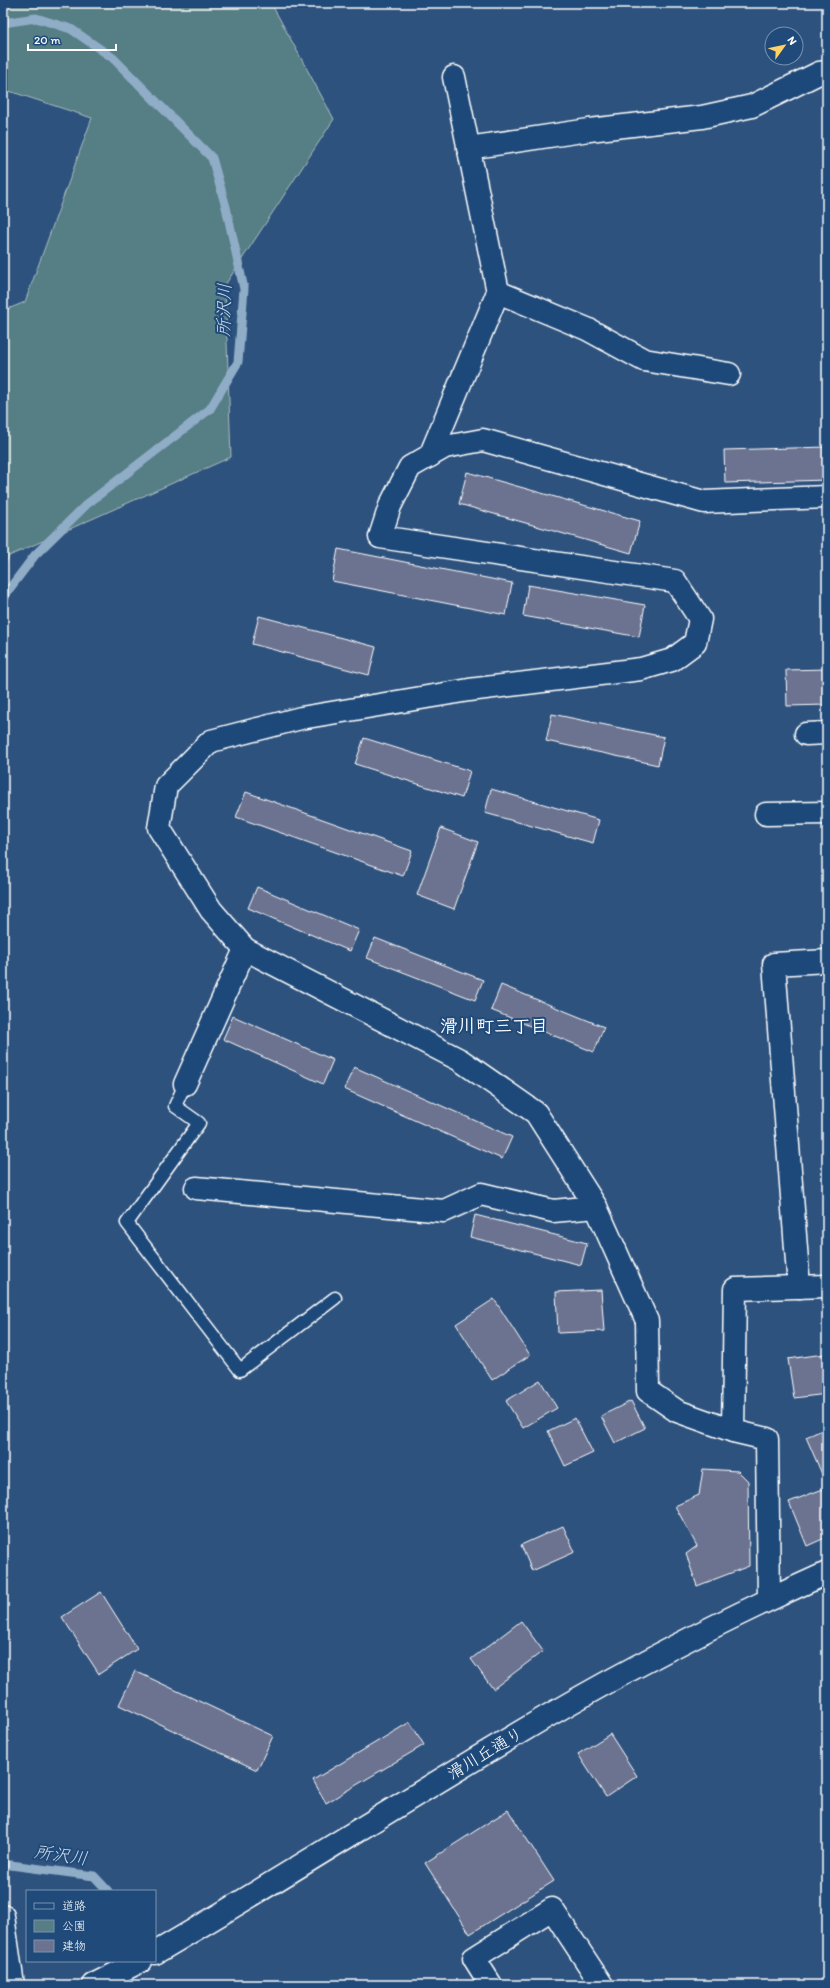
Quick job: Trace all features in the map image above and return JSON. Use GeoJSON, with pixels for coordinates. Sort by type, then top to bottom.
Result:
{"type":"FeatureCollection","features":[{"type":"Feature","properties":{"kind":"street"},"geometry":{"type":"LineString","coordinates":[[468,148],[589,130],[702,117],[752,106],[819,73],[827,72]]}},
{"type":"Feature","properties":{"kind":"street"},"geometry":{"type":"LineString","coordinates":[[430,456],[498,292],[454,77]]}},
{"type":"Feature","properties":{"kind":"street"},"geometry":{"type":"LineString","coordinates":[[498,292],[587,329],[644,360],[729,374]]}},
{"type":"Feature","properties":{"kind":"street"},"geometry":{"type":"LineString","coordinates":[[769,1599],[767,1439],[733,1431],[677,1411],[648,1391],[647,1321],[596,1207],[536,1113],[460,1060],[245,949],[211,910],[160,828],[166,786],[211,741],[301,718],[461,691],[641,669],[672,660],[695,642],[700,618],[675,581],[380,537],[390,506],[410,467],[445,447],[483,440],[704,502],[825,499]]}},
{"type":"Feature","properties":{"kind":"street"},"geometry":{"type":"LineString","coordinates":[[766,814],[827,813]]}},
{"type":"Feature","properties":{"kind":"street"},"geometry":{"type":"LineString","coordinates":[[185,1084],[245,949]]}},
{"type":"Feature","properties":{"kind":"street"},"geometry":{"type":"LineString","coordinates":[[798,1287],[774,964],[827,961]]}},
{"type":"Feature","properties":{"kind":"street"},"geometry":{"type":"LineString","coordinates":[[196,1188],[444,1211],[481,1194],[553,1211],[596,1207]]}},
{"type":"Feature","properties":{"kind":"street"},"geometry":{"type":"LineString","coordinates":[[733,1431],[735,1289],[827,1286]]}},
{"type":"Feature","properties":{"kind":"street","name":"滑川丘通り"},"geometry":{"type":"LineString","coordinates":[[156,1952],[508,1739],[601,1686],[769,1599],[827,1573]]}},
{"type":"Feature","properties":{"kind":"street"},"geometry":{"type":"LineString","coordinates":[[491,1985],[474,1958],[552,1909],[602,1985]]}},
{"type":"Feature","properties":{"kind":"street"},"geometry":{"type":"LineString","coordinates":[[3,1916],[12,1985]]}},
{"type":"Feature","properties":{"kind":"street"},"geometry":{"type":"LineString","coordinates":[[95,1985],[139,1962]]}},
{"type":"Feature","properties":{"kind":"lane"},"geometry":{"type":"LineString","coordinates":[[185,1084],[175,1106],[199,1123],[127,1223],[240,1370],[335,1298]]}},
{"type":"Feature","properties":{"kind":"green space"},"geometry":{"type":"Polygon","coordinates":[[[3,3],[271,3],[334,119],[225,285],[231,457],[9,556],[3,569],[3,311],[25,302],[92,118],[3,89],[3,3]]]}},
{"type":"Feature","properties":{"kind":"building"},"geometry":{"type":"Polygon","coordinates":[[[827,447],[827,480],[725,483],[724,450],[827,447]]]}},
{"type":"Feature","properties":{"kind":"building"},"geometry":{"type":"Polygon","coordinates":[[[467,472],[640,521],[631,553],[459,504],[467,472]]]}},
{"type":"Feature","properties":{"kind":"building"},"geometry":{"type":"Polygon","coordinates":[[[338,549],[512,583],[506,615],[332,581],[338,549]]]}},
{"type":"Feature","properties":{"kind":"building"},"geometry":{"type":"Polygon","coordinates":[[[528,585],[645,605],[639,637],[523,616],[528,585]]]}},
{"type":"Feature","properties":{"kind":"building"},"geometry":{"type":"Polygon","coordinates":[[[259,616],[376,647],[369,675],[252,644],[259,616]]]}},
{"type":"Feature","properties":{"kind":"building"},"geometry":{"type":"Polygon","coordinates":[[[827,669],[827,705],[787,706],[786,670],[827,669]]]}},
{"type":"Feature","properties":{"kind":"building"},"geometry":{"type":"Polygon","coordinates":[[[552,714],[664,737],[658,765],[546,741],[552,714]]]}},
{"type":"Feature","properties":{"kind":"building"},"geometry":{"type":"Polygon","coordinates":[[[364,738],[470,771],[462,798],[355,764],[364,738]]]}},
{"type":"Feature","properties":{"kind":"building"},"geometry":{"type":"Polygon","coordinates":[[[491,789],[599,820],[593,843],[485,813],[491,789]]]}},
{"type":"Feature","properties":{"kind":"building"},"geometry":{"type":"Polygon","coordinates":[[[246,792],[412,851],[403,876],[236,817],[246,792]]]}},
{"type":"Feature","properties":{"kind":"building"},"geometry":{"type":"Polygon","coordinates":[[[441,828],[478,842],[454,909],[417,895],[441,828]]]}},
{"type":"Feature","properties":{"kind":"building"},"geometry":{"type":"Polygon","coordinates":[[[257,887],[359,930],[350,951],[248,908],[257,887]]]}},
{"type":"Feature","properties":{"kind":"building"},"geometry":{"type":"Polygon","coordinates":[[[375,938],[483,980],[475,1000],[367,958],[375,938]]]}},
{"type":"Feature","properties":{"kind":"building"},"geometry":{"type":"Polygon","coordinates":[[[501,985],[604,1027],[594,1052],[491,1010],[501,985]]]}},
{"type":"Feature","properties":{"kind":"building"},"geometry":{"type":"Polygon","coordinates":[[[233,1016],[333,1060],[323,1084],[223,1039],[233,1016]]]}},
{"type":"Feature","properties":{"kind":"building"},"geometry":{"type":"Polygon","coordinates":[[[354,1067],[512,1137],[502,1159],[344,1089],[354,1067]]]}},
{"type":"Feature","properties":{"kind":"building"},"geometry":{"type":"Polygon","coordinates":[[[475,1215],[587,1243],[581,1265],[470,1237],[475,1215]]]}},
{"type":"Feature","properties":{"kind":"building"},"geometry":{"type":"Polygon","coordinates":[[[601,1290],[604,1331],[558,1333],[556,1292],[601,1290]]]}},
{"type":"Feature","properties":{"kind":"building"},"geometry":{"type":"Polygon","coordinates":[[[494,1299],[530,1355],[492,1380],[456,1324],[494,1299]]]}},
{"type":"Feature","properties":{"kind":"building"},"geometry":{"type":"Polygon","coordinates":[[[824,1354],[827,1394],[794,1398],[788,1359],[824,1354]]]}},
{"type":"Feature","properties":{"kind":"building"},"geometry":{"type":"Polygon","coordinates":[[[540,1380],[557,1408],[523,1428],[506,1401],[540,1380]]]}},
{"type":"Feature","properties":{"kind":"building"},"geometry":{"type":"Polygon","coordinates":[[[631,1401],[645,1428],[615,1443],[601,1416],[631,1401]]]}},
{"type":"Feature","properties":{"kind":"building"},"geometry":{"type":"Polygon","coordinates":[[[575,1418],[593,1453],[565,1466],[548,1431],[575,1418]]]}},
{"type":"Feature","properties":{"kind":"building"},"geometry":{"type":"Polygon","coordinates":[[[827,1428],[827,1472],[822,1474],[806,1437],[827,1428]]]}},
{"type":"Feature","properties":{"kind":"building"},"geometry":{"type":"Polygon","coordinates":[[[703,1469],[738,1471],[748,1481],[749,1566],[697,1586],[686,1554],[697,1546],[675,1506],[699,1495],[703,1469]]]}},
{"type":"Feature","properties":{"kind":"building"},"geometry":{"type":"Polygon","coordinates":[[[823,1489],[827,1499],[827,1537],[807,1546],[789,1502],[823,1489]]]}},
{"type":"Feature","properties":{"kind":"building"},"geometry":{"type":"Polygon","coordinates":[[[563,1526],[575,1552],[532,1571],[521,1545],[563,1526]]]}},
{"type":"Feature","properties":{"kind":"building"},"geometry":{"type":"Polygon","coordinates":[[[101,1592],[137,1649],[99,1674],[62,1617],[101,1592]]]}},
{"type":"Feature","properties":{"kind":"building"},"geometry":{"type":"Polygon","coordinates":[[[521,1621],[543,1651],[493,1689],[471,1659],[521,1621]]]}},
{"type":"Feature","properties":{"kind":"building"},"geometry":{"type":"Polygon","coordinates":[[[135,1671],[273,1736],[257,1770],[119,1705],[135,1671]]]}},
{"type":"Feature","properties":{"kind":"building"},"geometry":{"type":"Polygon","coordinates":[[[410,1722],[424,1745],[326,1803],[313,1780],[410,1722]]]}},
{"type":"Feature","properties":{"kind":"building"},"geometry":{"type":"Polygon","coordinates":[[[610,1734],[637,1776],[606,1797],[578,1754],[610,1734]]]}},
{"type":"Feature","properties":{"kind":"building"},"geometry":{"type":"Polygon","coordinates":[[[508,1810],[554,1881],[470,1934],[425,1863],[508,1810]]]}},
{"type":"Feature","properties":{"kind":"waterway","name":"所沢川"},"geometry":{"type":"LineString","coordinates":[[3,23],[36,18],[71,29],[113,58],[212,158],[226,207],[244,289],[238,362],[210,409],[87,504],[35,555],[7,592],[3,603]]}},
{"type":"Feature","properties":{"kind":"waterway","name":"所沢川"},"geometry":{"type":"LineString","coordinates":[[3,1864],[94,1876],[107,1890]]}},
{"type":"Feature","properties":{"kind":"district","name":"滑川町三丁目"},"geometry":{"type":"Point","coordinates":[494,1026]}}]}
